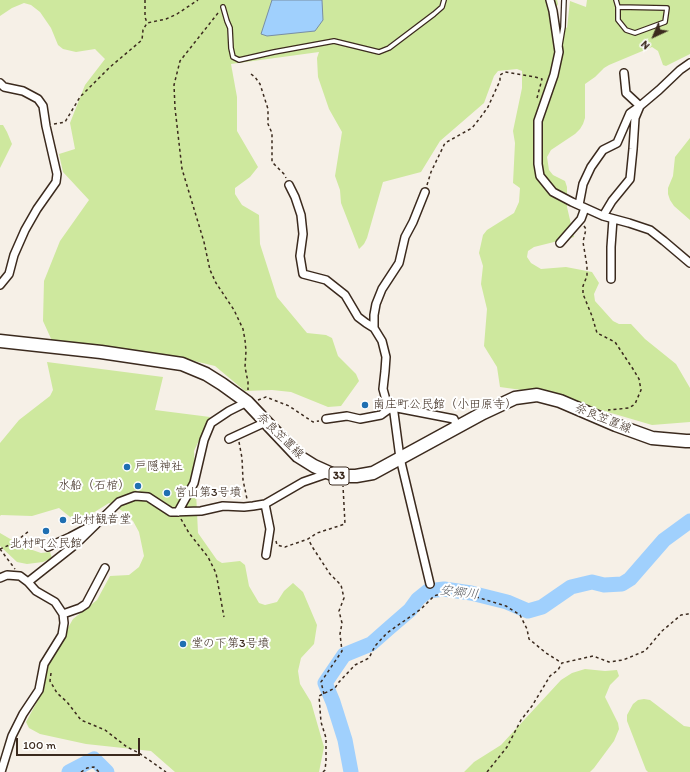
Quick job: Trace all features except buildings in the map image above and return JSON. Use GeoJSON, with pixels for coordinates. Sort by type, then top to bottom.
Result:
{"type":"FeatureCollection","features":[{"type":"Feature","properties":{"kind":"main road","name":"奈良笠置線"},"geometry":{"type":"LineString","coordinates":[[0,341],[101,352],[182,364],[206,374],[247,402],[298,456],[314,466],[334,475],[356,476],[373,472],[483,413],[515,398],[537,396],[560,401],[616,425],[652,438],[690,441]]}},
{"type":"Feature","properties":{"kind":"street"},"geometry":{"type":"LineString","coordinates":[[550,0],[559,52],[554,75],[538,121],[538,164],[540,176],[553,192],[582,207],[603,216],[650,230],[690,263]]}},
{"type":"Feature","properties":{"kind":"street"},"geometry":{"type":"LineString","coordinates":[[560,243],[581,219],[583,184],[591,167],[603,150],[617,143],[630,113],[690,63]]}},
{"type":"Feature","properties":{"kind":"street"},"geometry":{"type":"LineString","coordinates":[[624,73],[626,93],[640,106]]}},
{"type":"Feature","properties":{"kind":"street"},"geometry":{"type":"LineString","coordinates":[[0,83],[4,86],[23,91],[38,99],[43,106],[57,174],[56,182],[37,209],[25,230],[14,255],[9,274],[0,285]]}},
{"type":"Feature","properties":{"kind":"street"},"geometry":{"type":"LineString","coordinates":[[603,216],[612,201],[630,178],[635,118],[640,106]]}},
{"type":"Feature","properties":{"kind":"street"},"geometry":{"type":"LineString","coordinates":[[289,185],[301,215],[303,234],[300,256],[303,274],[326,280],[345,295],[358,317],[374,328],[382,341],[386,357],[383,389],[386,400],[392,407],[394,413],[400,458],[430,584]]}},
{"type":"Feature","properties":{"kind":"street"},"geometry":{"type":"LineString","coordinates":[[374,328],[376,304],[382,289],[399,263],[405,237],[413,222],[425,192]]}},
{"type":"Feature","properties":{"kind":"street"},"geometry":{"type":"LineString","coordinates":[[612,279],[611,247],[613,219]]}},
{"type":"Feature","properties":{"kind":"street"},"geometry":{"type":"LineString","coordinates":[[178,512],[194,483],[204,440],[211,423],[229,411],[247,402]]}},
{"type":"Feature","properties":{"kind":"street"},"geometry":{"type":"LineString","coordinates":[[326,419],[347,416],[360,418],[381,415],[392,407],[454,419],[457,427]]}},
{"type":"Feature","properties":{"kind":"street"},"geometry":{"type":"LineString","coordinates":[[229,439],[266,422]]}},
{"type":"Feature","properties":{"kind":"street"},"geometry":{"type":"LineString","coordinates":[[28,582],[76,544],[119,502],[135,496],[148,497],[171,512],[201,511],[223,506],[248,507],[265,504],[303,482],[330,473]]}},
{"type":"Feature","properties":{"kind":"street"},"geometry":{"type":"LineString","coordinates":[[265,504],[270,529],[266,555]]}},
{"type":"Feature","properties":{"kind":"street"},"geometry":{"type":"LineString","coordinates":[[48,547],[87,528],[92,528]]}},
{"type":"Feature","properties":{"kind":"street"},"geometry":{"type":"LineString","coordinates":[[63,614],[80,608],[86,604],[105,568]]}},
{"type":"Feature","properties":{"kind":"street"},"geometry":{"type":"LineString","coordinates":[[0,578],[7,575],[20,576],[36,591],[55,602],[63,614],[64,624],[62,635],[44,664],[39,690],[23,714],[12,736],[2,769]]}},
{"type":"Feature","properties":{"kind":"lane"},"geometry":{"type":"LineString","coordinates":[[223,7],[230,28],[233,57],[239,60],[334,41],[379,52],[389,48],[442,7],[444,0]]}},
{"type":"Feature","properties":{"kind":"lane"},"geometry":{"type":"LineString","coordinates":[[559,52],[563,27],[564,0]]}},
{"type":"Feature","properties":{"kind":"lane"},"geometry":{"type":"LineString","coordinates":[[616,0],[618,7],[618,20],[626,30],[635,34],[665,22],[666,8],[618,7]]}},
{"type":"Feature","properties":{"kind":"path"},"geometry":{"type":"LineString","coordinates":[[46,126],[65,122],[80,97],[110,67],[142,40],[143,30],[147,23],[145,17],[145,0]]}},
{"type":"Feature","properties":{"kind":"path"},"geometry":{"type":"LineString","coordinates":[[147,23],[166,19],[177,14],[198,0]]}},
{"type":"Feature","properties":{"kind":"path"},"geometry":{"type":"LineString","coordinates":[[223,7],[180,61],[174,85],[182,169],[204,242],[210,270],[216,283],[234,310],[243,329],[246,352],[245,367],[248,382],[247,402],[256,401],[266,397],[289,406],[313,422],[326,419]]}},
{"type":"Feature","properties":{"kind":"path"},"geometry":{"type":"LineString","coordinates":[[425,192],[431,172],[445,143],[472,128],[488,107],[500,81],[500,75],[505,72],[542,79],[536,103]]}},
{"type":"Feature","properties":{"kind":"path"},"geometry":{"type":"LineString","coordinates":[[250,74],[255,77],[260,84],[268,109],[268,124],[272,133],[272,162],[284,174],[289,185]]}},
{"type":"Feature","properties":{"kind":"path"},"geometry":{"type":"LineString","coordinates":[[581,219],[586,229],[583,242],[587,266],[587,276],[583,286],[583,294],[597,333],[614,342],[633,369],[641,390],[635,404],[629,408],[608,410],[605,413]]}},
{"type":"Feature","properties":{"kind":"path"},"geometry":{"type":"LineString","coordinates":[[238,435],[242,458],[243,480],[248,507]]}},
{"type":"Feature","properties":{"kind":"path"},"geometry":{"type":"LineString","coordinates":[[270,529],[273,530],[277,545],[285,547],[308,539],[316,533],[345,524],[343,476]]}},
{"type":"Feature","properties":{"kind":"path"},"geometry":{"type":"LineString","coordinates":[[178,512],[189,533],[208,557],[216,574],[224,618]]}},
{"type":"Feature","properties":{"kind":"path"},"geometry":{"type":"LineString","coordinates":[[20,576],[0,549],[14,543],[29,530]]}},
{"type":"Feature","properties":{"kind":"path"},"geometry":{"type":"LineString","coordinates":[[308,539],[312,548],[330,574],[341,585],[344,598],[339,611],[342,623],[340,634],[342,651],[321,682],[324,694]]}},
{"type":"Feature","properties":{"kind":"path"},"geometry":{"type":"LineString","coordinates":[[323,772],[326,761],[326,738],[321,722],[319,696],[336,688],[339,682],[355,665],[369,658],[375,646],[387,633],[421,609],[434,596],[446,592],[473,596],[506,606],[520,615],[527,629],[529,640],[562,663],[593,656],[609,662],[623,660],[645,651],[662,631],[681,615],[688,614],[690,610]]}},
{"type":"Feature","properties":{"kind":"path"},"geometry":{"type":"LineString","coordinates":[[487,772],[507,747],[521,720],[532,706],[550,676],[558,670],[562,663]]}},
{"type":"Feature","properties":{"kind":"path"},"geometry":{"type":"LineString","coordinates":[[51,668],[50,681],[57,693],[67,702],[81,720],[105,730],[127,747],[139,753],[166,772]]}},
{"type":"Feature","properties":{"kind":"path"},"geometry":{"type":"LineString","coordinates":[[81,772],[87,768],[94,767],[99,772]]}},
{"type":"Feature","properties":{"kind":"green space"},"geometry":{"type":"Polygon","coordinates":[[[0,0],[557,0],[558,4],[551,17],[567,28],[570,1],[586,7],[587,0],[690,0],[690,54],[666,66],[663,65],[658,51],[652,47],[609,65],[585,84],[585,118],[583,124],[575,134],[551,150],[547,157],[549,170],[553,175],[565,181],[567,187],[567,207],[574,237],[534,247],[528,251],[527,257],[531,263],[541,269],[566,267],[592,272],[599,283],[594,294],[595,301],[613,321],[619,324],[631,324],[645,339],[676,364],[690,388],[690,422],[652,425],[543,393],[500,387],[497,367],[484,346],[487,309],[481,284],[483,266],[479,253],[483,235],[487,230],[514,213],[519,202],[520,188],[513,183],[515,143],[513,131],[522,88],[522,71],[517,69],[498,71],[494,76],[484,103],[440,141],[421,172],[383,182],[367,238],[359,249],[341,203],[340,190],[335,176],[342,132],[329,109],[318,77],[317,58],[319,52],[231,64],[237,97],[237,131],[258,167],[250,177],[235,188],[235,194],[242,205],[259,215],[260,244],[277,297],[307,333],[326,335],[332,338],[338,356],[356,374],[359,381],[341,406],[328,407],[291,392],[272,390],[245,391],[215,366],[186,359],[53,343],[43,321],[44,281],[60,241],[89,200],[63,172],[59,154],[75,149],[70,123],[85,85],[105,59],[95,49],[76,52],[63,49],[58,45],[51,28],[40,12],[31,5],[24,3],[12,8],[0,16],[0,0]]]}},
{"type":"Feature","properties":{"kind":"green space"},"geometry":{"type":"Polygon","coordinates":[[[0,125],[3,125],[12,144],[0,168],[0,125]]]}},
{"type":"Feature","properties":{"kind":"green space"},"geometry":{"type":"Polygon","coordinates":[[[690,138],[690,220],[674,206],[668,194],[668,188],[673,176],[675,157],[690,138]]]}},
{"type":"Feature","properties":{"kind":"green space"},"geometry":{"type":"Polygon","coordinates":[[[47,362],[163,377],[155,410],[210,417],[194,451],[198,533],[217,560],[222,563],[240,561],[245,565],[249,586],[259,603],[265,605],[277,602],[284,591],[293,583],[303,592],[317,625],[314,644],[301,658],[298,671],[300,684],[311,702],[324,747],[319,772],[175,772],[151,751],[86,744],[40,734],[29,728],[26,722],[44,689],[48,663],[73,619],[97,600],[110,576],[129,575],[139,567],[144,556],[139,532],[133,521],[124,512],[109,503],[88,516],[75,521],[59,508],[32,516],[0,516],[0,443],[19,420],[50,396],[53,390],[47,362]]]}},
{"type":"Feature","properties":{"kind":"green space"},"geometry":{"type":"Polygon","coordinates":[[[0,533],[24,547],[41,553],[50,552],[52,558],[43,562],[27,564],[17,562],[0,546],[0,533]]]}},
{"type":"Feature","properties":{"kind":"green space"},"geometry":{"type":"Polygon","coordinates":[[[585,669],[605,671],[617,670],[619,676],[610,685],[605,697],[618,723],[619,729],[614,741],[590,772],[464,772],[474,762],[501,745],[561,680],[572,673],[585,669]]]}},
{"type":"Feature","properties":{"kind":"green space"},"geometry":{"type":"Polygon","coordinates":[[[638,700],[650,700],[684,726],[690,727],[690,772],[648,772],[646,770],[627,721],[627,715],[633,704],[638,700]]]}},
{"type":"Feature","properties":{"kind":"water"},"geometry":{"type":"Polygon","coordinates":[[[272,0],[322,0],[323,20],[315,31],[267,36],[261,34],[272,0]]]}},
{"type":"Feature","properties":{"kind":"waterway","name":"安郷川"},"geometry":{"type":"LineString","coordinates":[[351,772],[345,740],[333,702],[325,683],[344,655],[371,644],[410,610],[418,599],[428,591],[444,589],[471,593],[507,602],[528,611],[542,607],[571,587],[592,582],[604,585],[622,584],[630,579],[664,540],[690,521]]}},
{"type":"Feature","properties":{"kind":"waterway","name":"安郷川"},"geometry":{"type":"LineString","coordinates":[[69,772],[94,759],[107,772]]}},
{"type":"Feature","properties":{"kind":"place","name":"南庄町公民館（小田原寺）"},"geometry":{"type":"Point","coordinates":[365,405]}},
{"type":"Feature","properties":{"kind":"place","name":"戸隠神社"},"geometry":{"type":"Point","coordinates":[127,467]}},
{"type":"Feature","properties":{"kind":"place","name":"水船（石棺）"},"geometry":{"type":"Point","coordinates":[138,486]}},
{"type":"Feature","properties":{"kind":"place","name":"宮山第3号墳"},"geometry":{"type":"Point","coordinates":[167,493]}},
{"type":"Feature","properties":{"kind":"place","name":"北村観音堂"},"geometry":{"type":"Point","coordinates":[63,520]}},
{"type":"Feature","properties":{"kind":"place","name":"北村町公民館"},"geometry":{"type":"Point","coordinates":[46,531]}},
{"type":"Feature","properties":{"kind":"place","name":"堂の下第3号墳"},"geometry":{"type":"Point","coordinates":[183,644]}}]}
